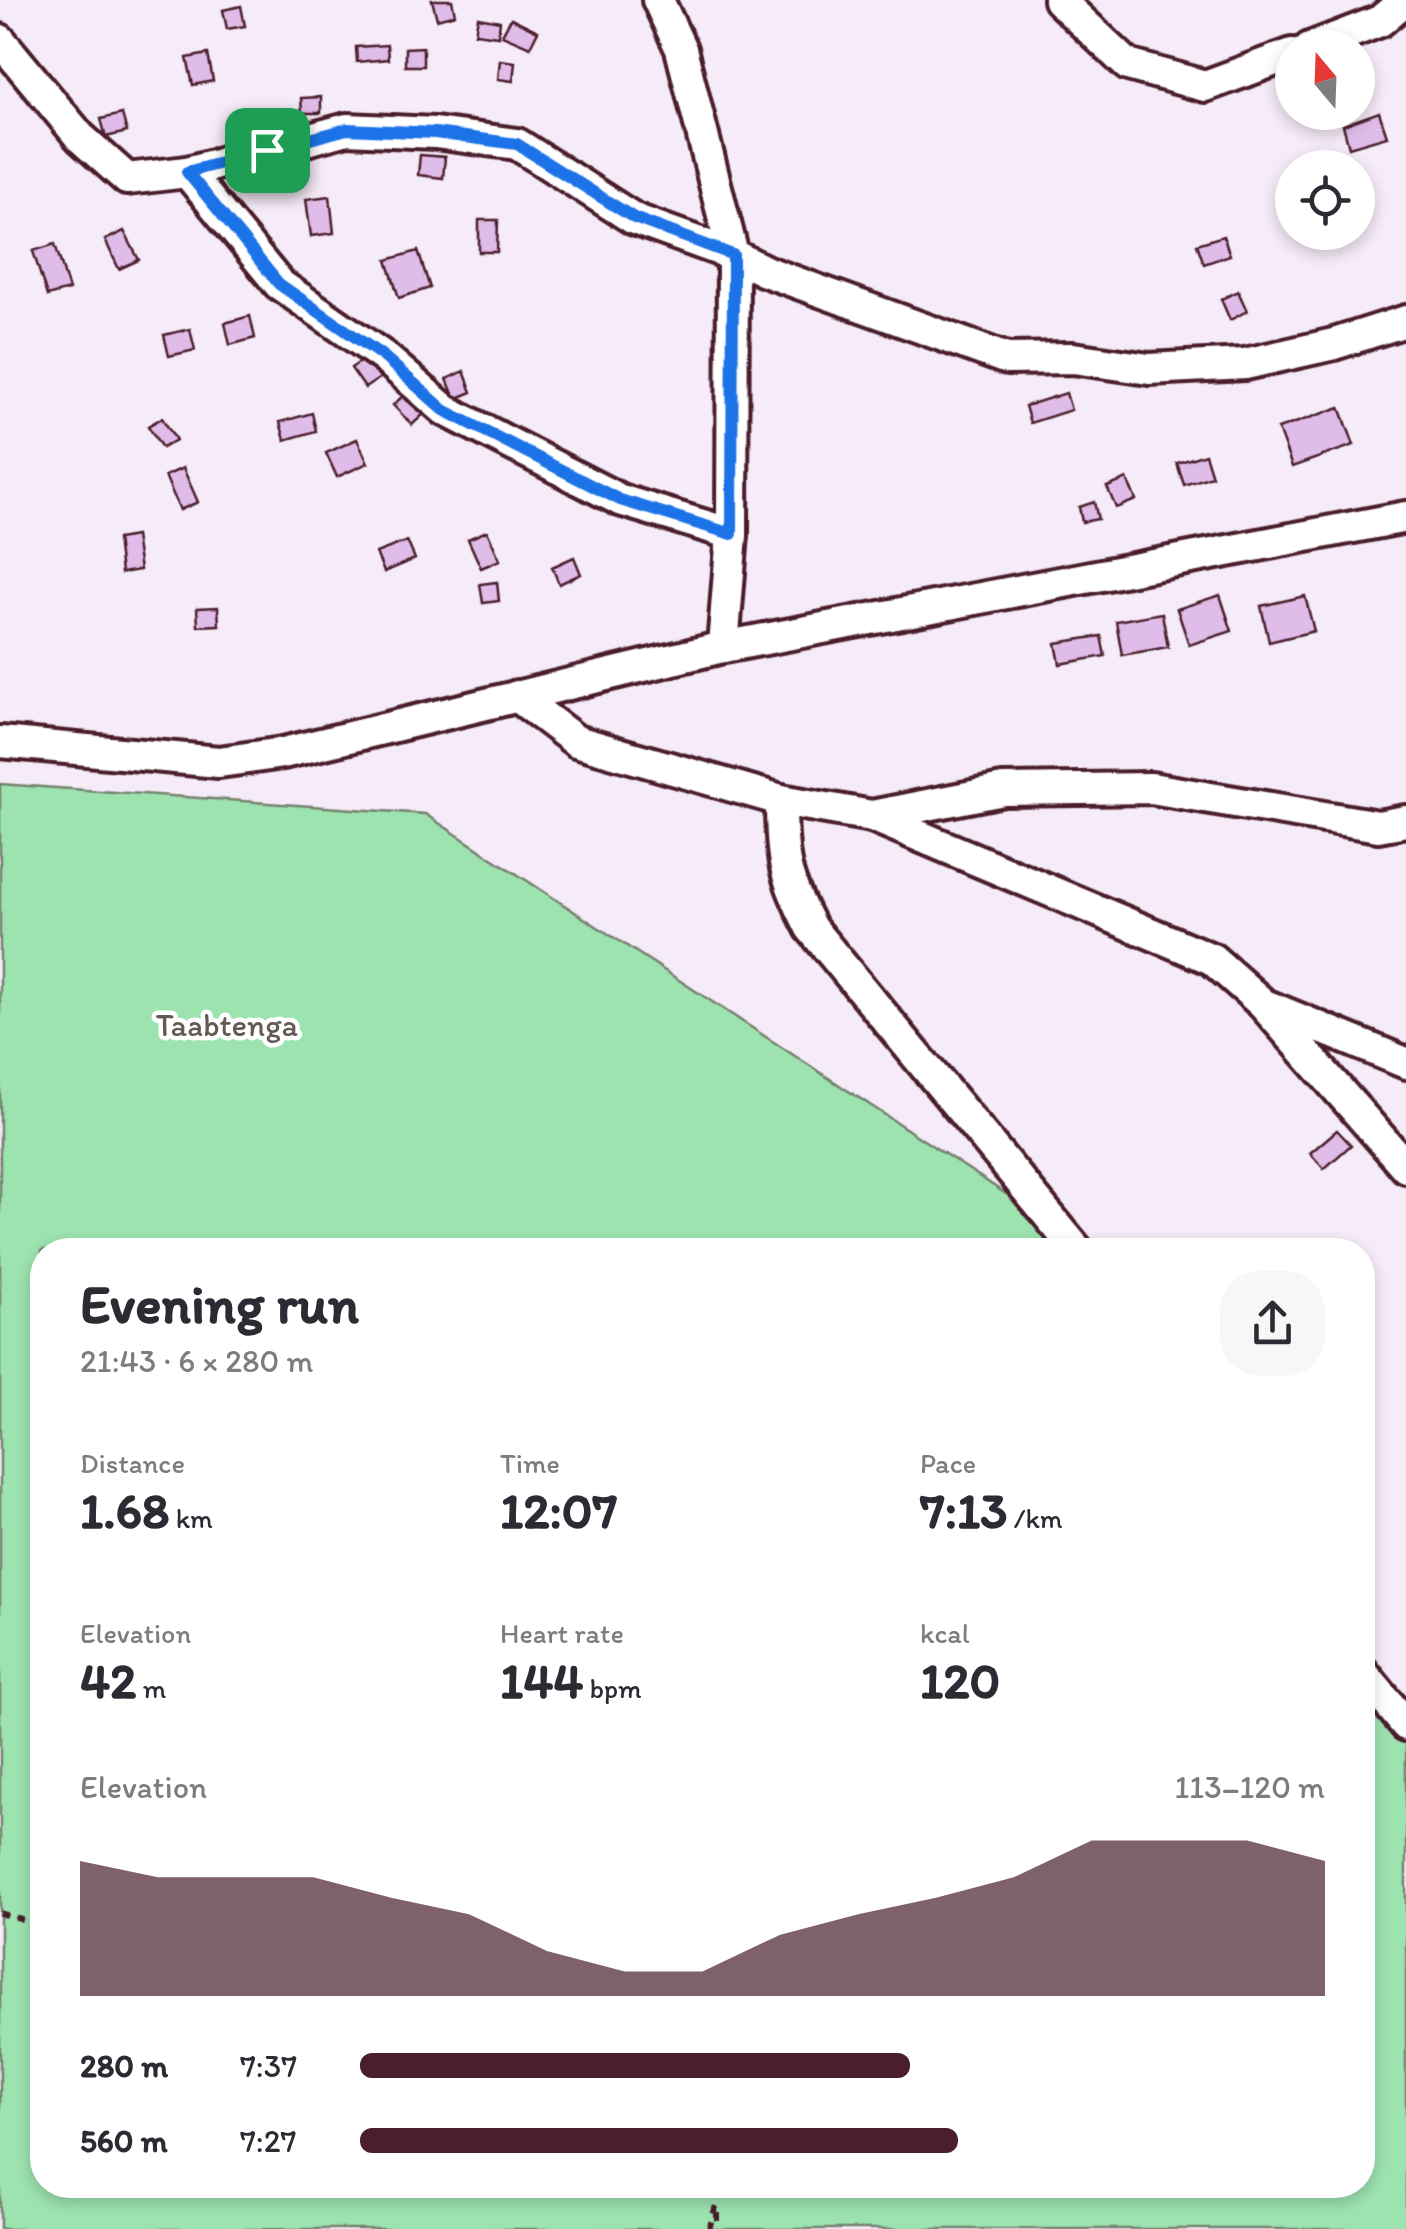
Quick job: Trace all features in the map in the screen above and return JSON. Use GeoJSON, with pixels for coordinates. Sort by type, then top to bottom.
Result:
{"type":"FeatureCollection","features":[{"type":"Feature","properties":{"kind":"street"},"geometry":{"type":"LineString","coordinates":[[658,0],[682,49],[733,255],[732,534],[724,646]]}},
{"type":"Feature","properties":{"kind":"street"},"geometry":{"type":"LineString","coordinates":[[1059,0],[1128,65],[1205,86],[1275,60]]}},
{"type":"Feature","properties":{"kind":"street"},"geometry":{"type":"LineString","coordinates":[[1358,30],[1380,22],[1404,0]]}},
{"type":"Feature","properties":{"kind":"street"},"geometry":{"type":"LineString","coordinates":[[0,40],[80,137],[127,179],[187,172],[347,129],[435,133],[517,144],[634,218],[1008,359],[1073,358],[1149,369],[1245,364],[1334,344],[1406,321]]}},
{"type":"Feature","properties":{"kind":"street"},"geometry":{"type":"LineString","coordinates":[[187,172],[279,284],[384,357],[444,410],[620,500],[732,534]]}},
{"type":"Feature","properties":{"kind":"street"},"geometry":{"type":"LineString","coordinates":[[0,742],[220,762],[283,753],[724,646],[1406,517]]}},
{"type":"Feature","properties":{"kind":"street"},"geometry":{"type":"LineString","coordinates":[[517,696],[576,741],[781,800],[872,816],[1212,959],[1263,1004],[1406,1167]]}},
{"type":"Feature","properties":{"kind":"street"},"geometry":{"type":"LineString","coordinates":[[872,816],[1004,790],[1150,788],[1397,827]]}},
{"type":"Feature","properties":{"kind":"street"},"geometry":{"type":"LineString","coordinates":[[781,800],[781,857],[786,880],[811,928],[1066,1238]]}},
{"type":"Feature","properties":{"kind":"street"},"geometry":{"type":"LineString","coordinates":[[1263,1004],[1406,1063]]}},
{"type":"Feature","properties":{"kind":"street"},"geometry":{"type":"LineString","coordinates":[[1375,1688],[1406,1726]]}},
{"type":"Feature","properties":{"kind":"path"},"geometry":{"type":"LineString","coordinates":[[0,1913],[30,1922]]}},
{"type":"Feature","properties":{"kind":"path"},"geometry":{"type":"LineString","coordinates":[[709,2229],[719,2198]]}},
{"type":"Feature","properties":{"kind":"path"},"geometry":{"type":"LineString","coordinates":[[717,2207],[718,2229]]}},
{"type":"Feature","properties":{"kind":"green space","name":"Taabtenga"},"geometry":{"type":"Polygon","coordinates":[[[0,784],[425,814],[1032,1211],[1053,1238],[30,1238],[30,2198],[1375,2198],[1375,1659],[1406,1700],[1406,2229],[0,2229],[0,784]]]}},
{"type":"Feature","properties":{"kind":"building"},"geometry":{"type":"Polygon","coordinates":[[[432,0],[452,0],[455,14],[437,19],[432,0]]]}},
{"type":"Feature","properties":{"kind":"building"},"geometry":{"type":"Polygon","coordinates":[[[241,6],[245,26],[227,29],[223,10],[241,6]]]}},
{"type":"Feature","properties":{"kind":"building"},"geometry":{"type":"Polygon","coordinates":[[[478,17],[500,21],[498,36],[475,33],[478,17]]]}},
{"type":"Feature","properties":{"kind":"building"},"geometry":{"type":"Polygon","coordinates":[[[511,18],[538,31],[530,47],[502,35],[511,18]]]}},
{"type":"Feature","properties":{"kind":"building"},"geometry":{"type":"Polygon","coordinates":[[[387,45],[388,59],[357,62],[356,47],[387,45]]]}},
{"type":"Feature","properties":{"kind":"building"},"geometry":{"type":"Polygon","coordinates":[[[423,47],[423,66],[405,66],[405,48],[423,47]]]}},
{"type":"Feature","properties":{"kind":"building"},"geometry":{"type":"Polygon","coordinates":[[[208,54],[213,81],[193,85],[187,58],[208,54]]]}},
{"type":"Feature","properties":{"kind":"building"},"geometry":{"type":"Polygon","coordinates":[[[500,60],[515,62],[513,81],[498,79],[500,60]]]}},
{"type":"Feature","properties":{"kind":"building"},"geometry":{"type":"Polygon","coordinates":[[[321,97],[321,113],[302,113],[301,98],[321,97]]]}},
{"type":"Feature","properties":{"kind":"building"},"geometry":{"type":"Polygon","coordinates":[[[1379,112],[1387,136],[1349,147],[1344,130],[1375,130],[1375,113],[1379,112]]]}},
{"type":"Feature","properties":{"kind":"building"},"geometry":{"type":"Polygon","coordinates":[[[122,114],[127,132],[106,137],[101,119],[122,114]]]}},
{"type":"Feature","properties":{"kind":"building"},"geometry":{"type":"Polygon","coordinates":[[[420,155],[445,157],[443,178],[418,175],[420,155]]]}},
{"type":"Feature","properties":{"kind":"building"},"geometry":{"type":"Polygon","coordinates":[[[330,196],[334,233],[311,236],[306,199],[330,196]]]}},
{"type":"Feature","properties":{"kind":"building"},"geometry":{"type":"Polygon","coordinates":[[[479,220],[498,220],[497,252],[479,252],[479,220]]]}},
{"type":"Feature","properties":{"kind":"building"},"geometry":{"type":"Polygon","coordinates":[[[124,231],[139,260],[119,269],[105,240],[124,231]]]}},
{"type":"Feature","properties":{"kind":"building"},"geometry":{"type":"Polygon","coordinates":[[[1223,236],[1230,255],[1204,264],[1197,244],[1223,236]]]}},
{"type":"Feature","properties":{"kind":"building"},"geometry":{"type":"Polygon","coordinates":[[[55,244],[69,290],[47,296],[33,251],[55,244]]]}},
{"type":"Feature","properties":{"kind":"building"},"geometry":{"type":"Polygon","coordinates":[[[418,251],[430,288],[399,298],[387,260],[418,251]]]}},
{"type":"Feature","properties":{"kind":"building"},"geometry":{"type":"Polygon","coordinates":[[[1238,291],[1247,311],[1230,320],[1221,299],[1238,291]]]}},
{"type":"Feature","properties":{"kind":"building"},"geometry":{"type":"Polygon","coordinates":[[[250,316],[255,338],[230,345],[225,323],[250,316]]]}},
{"type":"Feature","properties":{"kind":"building"},"geometry":{"type":"Polygon","coordinates":[[[190,329],[195,350],[169,356],[164,335],[190,329]]]}},
{"type":"Feature","properties":{"kind":"building"},"geometry":{"type":"Polygon","coordinates":[[[370,355],[383,376],[365,388],[351,368],[370,355]]]}},
{"type":"Feature","properties":{"kind":"building"},"geometry":{"type":"Polygon","coordinates":[[[464,371],[472,392],[455,399],[447,379],[464,371]]]}},
{"type":"Feature","properties":{"kind":"building"},"geometry":{"type":"Polygon","coordinates":[[[406,393],[425,413],[412,425],[393,405],[406,393]]]}},
{"type":"Feature","properties":{"kind":"building"},"geometry":{"type":"Polygon","coordinates":[[[1066,393],[1071,410],[1030,423],[1025,406],[1066,393]]]}},
{"type":"Feature","properties":{"kind":"building"},"geometry":{"type":"Polygon","coordinates":[[[1340,407],[1354,445],[1292,467],[1278,429],[1340,407]]]}},
{"type":"Feature","properties":{"kind":"building"},"geometry":{"type":"Polygon","coordinates":[[[312,413],[316,431],[285,440],[280,422],[312,413]]]}},
{"type":"Feature","properties":{"kind":"building"},"geometry":{"type":"Polygon","coordinates":[[[162,418],[176,440],[162,448],[148,426],[162,418]]]}},
{"type":"Feature","properties":{"kind":"building"},"geometry":{"type":"Polygon","coordinates":[[[357,439],[368,463],[337,477],[326,453],[357,439]]]}},
{"type":"Feature","properties":{"kind":"building"},"geometry":{"type":"Polygon","coordinates":[[[1205,454],[1212,476],[1184,485],[1177,463],[1205,454]]]}},
{"type":"Feature","properties":{"kind":"building"},"geometry":{"type":"Polygon","coordinates":[[[183,468],[198,502],[180,510],[165,476],[183,468]]]}},
{"type":"Feature","properties":{"kind":"building"},"geometry":{"type":"Polygon","coordinates":[[[1127,479],[1136,500],[1116,508],[1107,487],[1127,479]]]}},
{"type":"Feature","properties":{"kind":"building"},"geometry":{"type":"Polygon","coordinates":[[[1094,502],[1098,519],[1082,522],[1079,507],[1094,502]]]}},
{"type":"Feature","properties":{"kind":"building"},"geometry":{"type":"Polygon","coordinates":[[[487,531],[500,560],[481,568],[468,539],[487,531]]]}},
{"type":"Feature","properties":{"kind":"building"},"geometry":{"type":"Polygon","coordinates":[[[135,536],[140,570],[121,573],[117,539],[135,536]]]}},
{"type":"Feature","properties":{"kind":"building"},"geometry":{"type":"Polygon","coordinates":[[[407,541],[415,559],[384,572],[376,553],[407,541]]]}},
{"type":"Feature","properties":{"kind":"building"},"geometry":{"type":"Polygon","coordinates":[[[574,557],[581,574],[559,584],[552,567],[574,557]]]}},
{"type":"Feature","properties":{"kind":"building"},"geometry":{"type":"Polygon","coordinates":[[[497,582],[499,601],[483,603],[480,584],[497,582]]]}},
{"type":"Feature","properties":{"kind":"building"},"geometry":{"type":"Polygon","coordinates":[[[1220,595],[1232,631],[1189,645],[1177,609],[1220,595]]]}},
{"type":"Feature","properties":{"kind":"building"},"geometry":{"type":"Polygon","coordinates":[[[1305,596],[1314,631],[1269,642],[1261,606],[1305,596]]]}},
{"type":"Feature","properties":{"kind":"building"},"geometry":{"type":"Polygon","coordinates":[[[218,607],[219,625],[198,626],[197,608],[218,607]]]}},
{"type":"Feature","properties":{"kind":"building"},"geometry":{"type":"Polygon","coordinates":[[[1162,613],[1168,647],[1122,655],[1116,621],[1162,613]]]}},
{"type":"Feature","properties":{"kind":"building"},"geometry":{"type":"Polygon","coordinates":[[[1101,636],[1105,656],[1060,664],[1056,643],[1101,636]]]}},
{"type":"Feature","properties":{"kind":"building"},"geometry":{"type":"Polygon","coordinates":[[[1337,1130],[1351,1145],[1324,1169],[1310,1153],[1337,1130]]]}},
{"type":"Feature","properties":{"kind":"route"},"geometry":{"type":"LineString","coordinates":[[347,129],[435,133],[517,144],[634,218],[733,255],[732,534],[620,500],[444,410],[332,317],[279,284],[187,172],[267,150],[347,129]]}}]}
